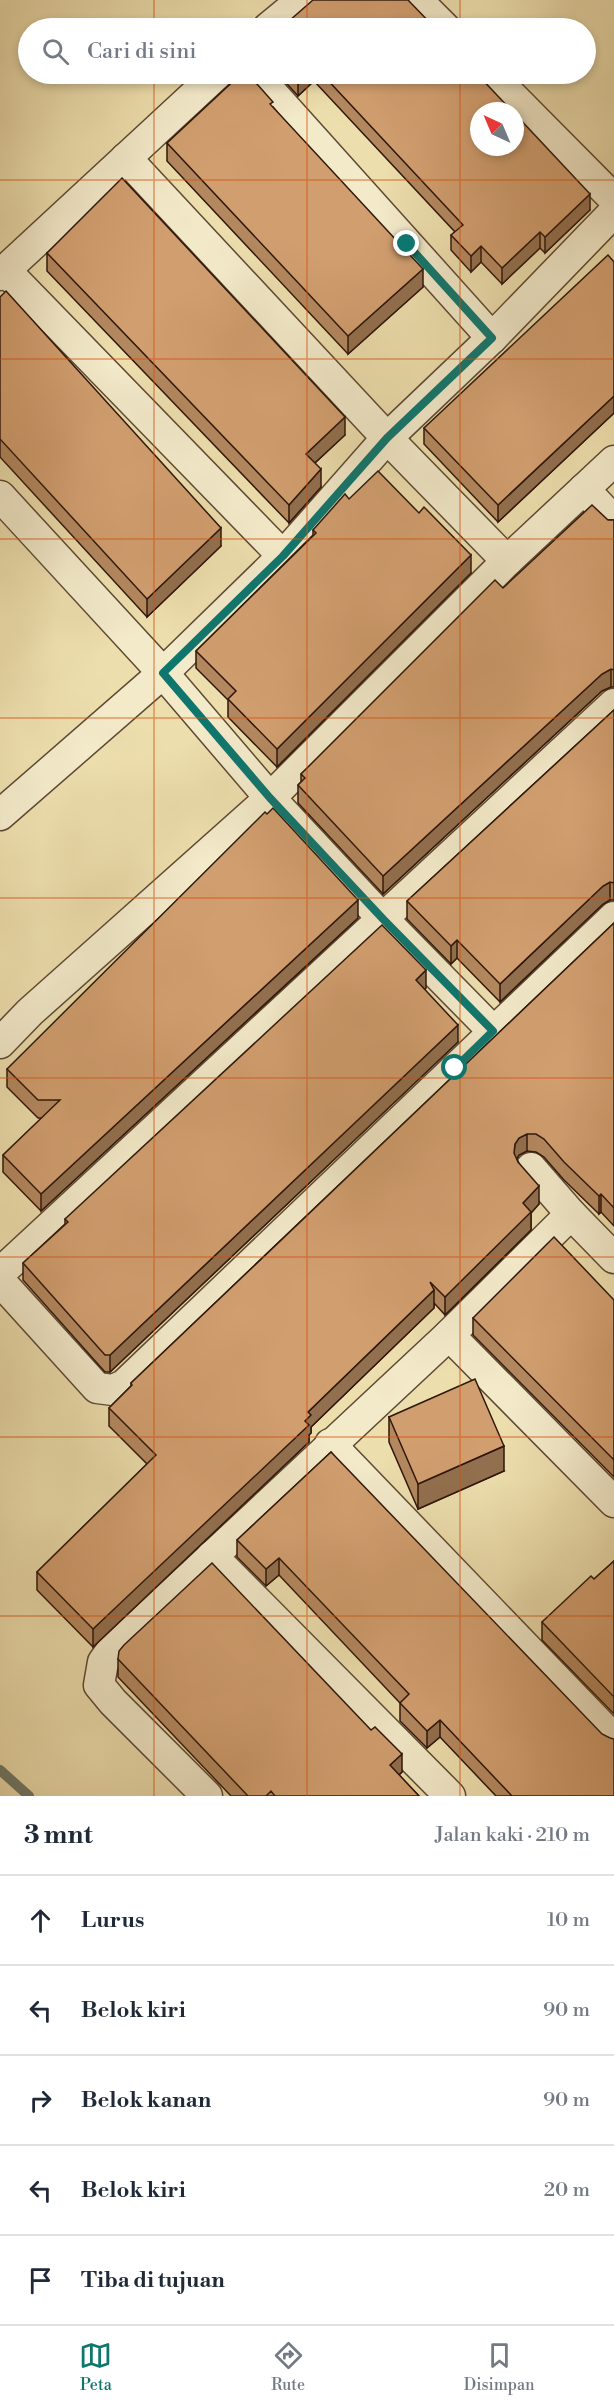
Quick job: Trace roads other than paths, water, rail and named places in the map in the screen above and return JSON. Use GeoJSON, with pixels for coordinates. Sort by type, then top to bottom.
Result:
{"type":"FeatureCollection","features":[{"type":"Feature","properties":{"kind":"street"},"geometry":{"type":"LineString","coordinates":[[280,18],[302,0]]}},
{"type":"Feature","properties":{"kind":"street"},"geometry":{"type":"LineString","coordinates":[[417,0],[435,18]]}},
{"type":"Feature","properties":{"kind":"street"},"geometry":{"type":"LineString","coordinates":[[206,84],[2,272],[283,556]]}},
{"type":"Feature","properties":{"kind":"street"},"geometry":{"type":"LineString","coordinates":[[264,84],[492,338]]}},
{"type":"Feature","properties":{"kind":"street"},"geometry":{"type":"LineString","coordinates":[[500,84],[614,199]]}},
{"type":"Feature","properties":{"kind":"street"},"geometry":{"type":"LineString","coordinates":[[126,158],[387,438],[507,561]]}},
{"type":"Feature","properties":{"kind":"street"},"geometry":{"type":"LineString","coordinates":[[0,815],[163,673],[283,556],[387,438],[492,338],[614,212]]}},
{"type":"Feature","properties":{"kind":"street"},"geometry":{"type":"LineString","coordinates":[[0,1044],[30,1012],[270,798],[507,561],[614,461]]}},
{"type":"Feature","properties":{"kind":"street"},"geometry":{"type":"LineString","coordinates":[[584,489],[614,521]]}},
{"type":"Feature","properties":{"kind":"street"},"geometry":{"type":"LineString","coordinates":[[0,496],[163,673],[270,798],[383,919],[493,1031]]}},
{"type":"Feature","properties":{"kind":"street"},"geometry":{"type":"LineString","coordinates":[[0,1273],[614,704]]}},
{"type":"Feature","properties":{"kind":"street"},"geometry":{"type":"LineString","coordinates":[[0,1281],[98,1388],[112,1390],[124,1385],[614,917]]}},
{"type":"Feature","properties":{"kind":"street"},"geometry":{"type":"LineString","coordinates":[[531,1168],[614,1258]]}},
{"type":"Feature","properties":{"kind":"street"},"geometry":{"type":"LineString","coordinates":[[207,1796],[113,1702],[99,1685],[103,1662],[111,1651],[330,1444],[449,1335],[571,1214]]}},
{"type":"Feature","properties":{"kind":"street"},"geometry":{"type":"LineString","coordinates":[[449,1335],[614,1502]]}},
{"type":"Feature","properties":{"kind":"street"},"geometry":{"type":"LineString","coordinates":[[330,1444],[614,1739]]}},
{"type":"Feature","properties":{"kind":"street"},"geometry":{"type":"LineString","coordinates":[[212,1556],[450,1796]]}},
{"type":"Feature","properties":{"kind":"waterway"},"geometry":{"type":"LineString","coordinates":[[0,1770],[29,1796]]}}]}
